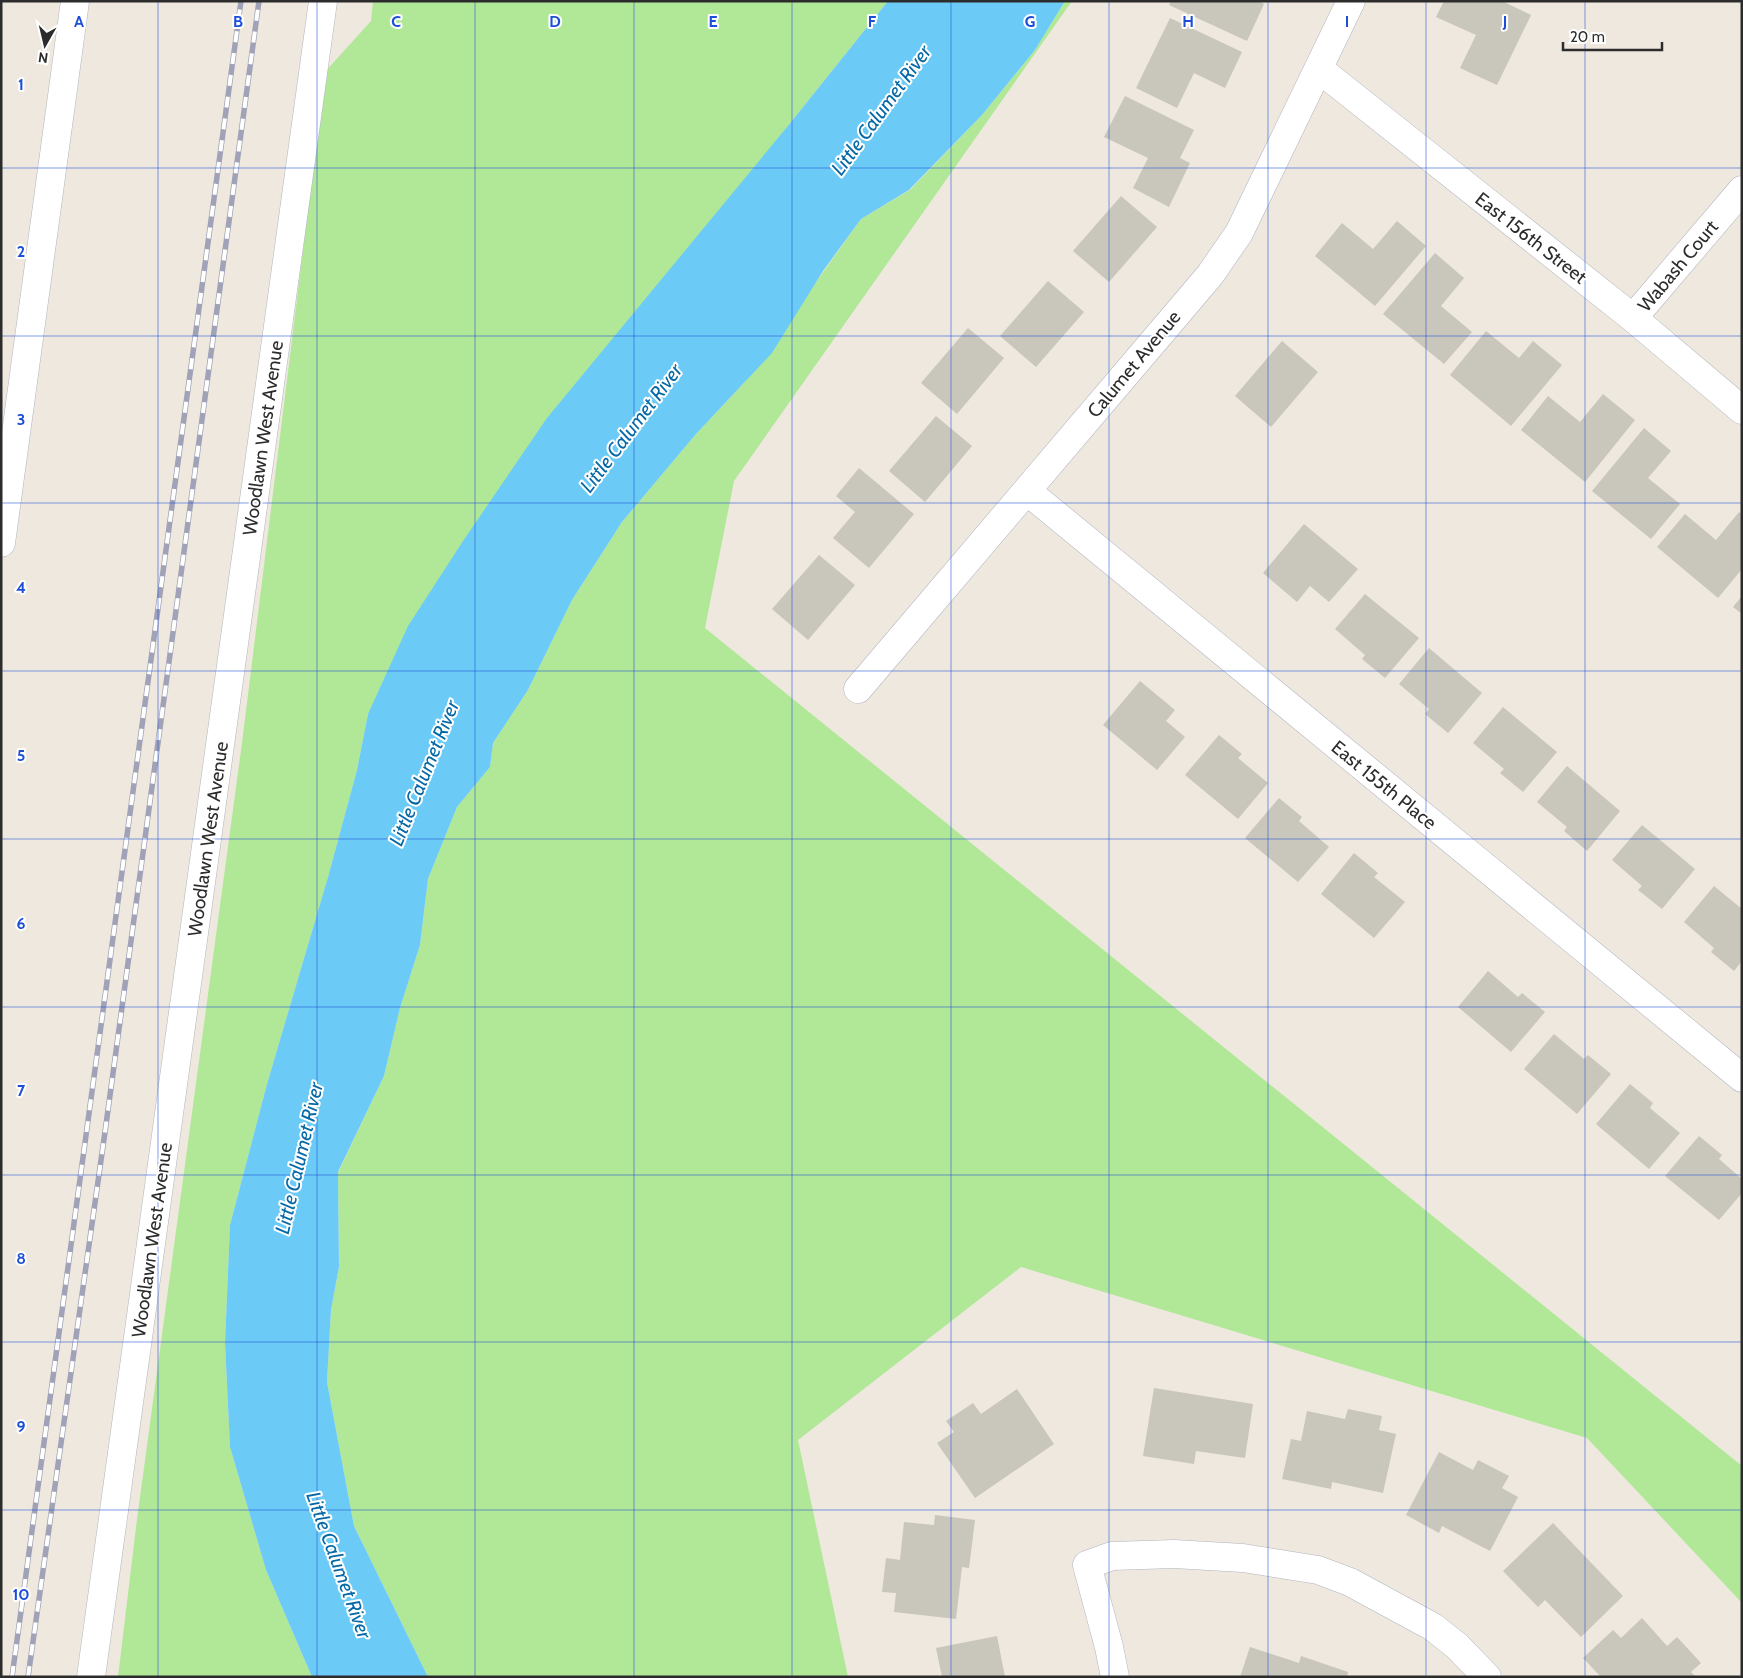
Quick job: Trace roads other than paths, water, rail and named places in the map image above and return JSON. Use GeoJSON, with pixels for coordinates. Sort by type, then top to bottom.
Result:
{"type":"FeatureCollection","features":[{"type":"Feature","properties":{"kind":"street"},"geometry":{"type":"LineString","coordinates":[[1,543],[75,1]]}},
{"type":"Feature","properties":{"kind":"street","name":"Woodlawn West Avenue"},"geometry":{"type":"LineString","coordinates":[[91,1677],[324,1]]}},
{"type":"Feature","properties":{"kind":"street","name":"Calumet Avenue"},"geometry":{"type":"LineString","coordinates":[[858,689],[1210,275],[1239,233],[1351,1]]}},
{"type":"Feature","properties":{"kind":"street","name":"East 156th Street"},"geometry":{"type":"LineString","coordinates":[[1319,69],[1633,318],[1742,410]]}},
{"type":"Feature","properties":{"kind":"street","name":"Wabash Court"},"geometry":{"type":"LineString","coordinates":[[1633,318],[1742,190]]}},
{"type":"Feature","properties":{"kind":"street","name":"East 155th Place"},"geometry":{"type":"LineString","coordinates":[[1027,491],[1742,1078]]}},
{"type":"Feature","properties":{"kind":"street"},"geometry":{"type":"LineString","coordinates":[[1114,1677],[1109,1648],[1087,1565],[1112,1556],[1174,1554],[1243,1558],[1318,1570],[1350,1582],[1433,1627],[1457,1646],[1487,1677]]}},
{"type":"Feature","properties":{"kind":"water","name":"Little Calumet River"},"geometry":{"type":"Polygon","coordinates":[[[888,1],[1065,1],[1035,50],[982,115],[909,190],[861,219],[823,271],[772,353],[696,434],[622,522],[572,600],[528,690],[493,743],[490,767],[457,807],[428,879],[420,945],[400,1008],[384,1076],[338,1172],[339,1267],[331,1310],[327,1382],[354,1526],[428,1677],[312,1677],[266,1570],[230,1447],[225,1343],[230,1225],[267,1084],[328,877],[357,770],[368,714],[408,626],[547,418],[787,127],[888,1]]]}},
{"type":"Feature","properties":{"kind":"railway"},"geometry":{"type":"LineString","coordinates":[[12,1677],[241,1]]}},
{"type":"Feature","properties":{"kind":"railway"},"geometry":{"type":"LineString","coordinates":[[28,1677],[105,1132],[259,1]]}}]}
